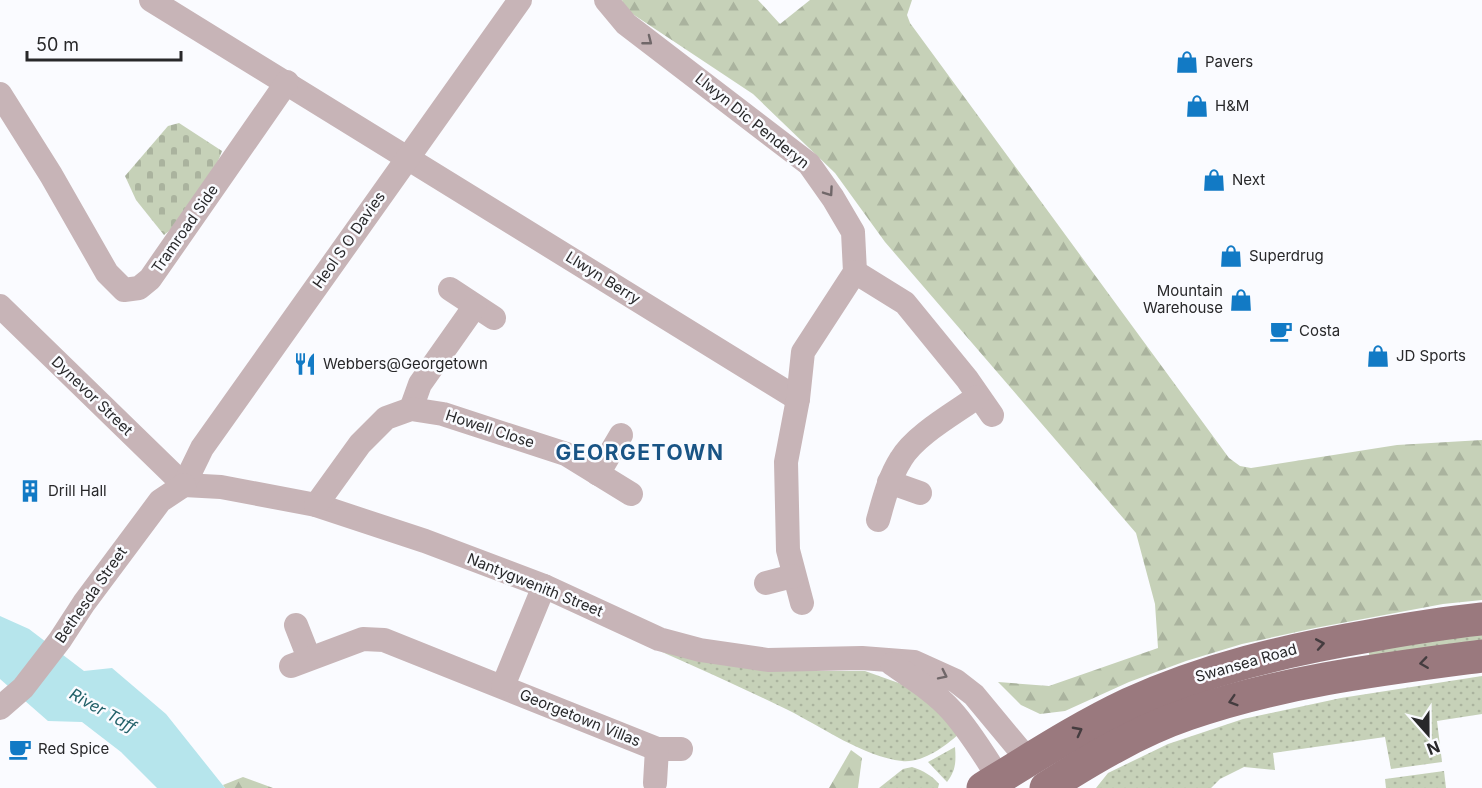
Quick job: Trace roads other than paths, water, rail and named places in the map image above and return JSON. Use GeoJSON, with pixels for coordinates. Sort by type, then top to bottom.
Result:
{"type":"FeatureCollection","features":[{"type":"Feature","properties":{"kind":"main road","name":"Swansea Road"},"geometry":{"type":"LineString","coordinates":[[996,785],[1028,760],[1073,733],[1130,704],[1193,678],[1298,648],[1482,619]]}},
{"type":"Feature","properties":{"kind":"main road"},"geometry":{"type":"LineString","coordinates":[[1028,760],[1047,788],[1084,764],[1186,715],[1281,687],[1379,669],[1482,656]]}},
{"type":"Feature","properties":{"kind":"street","name":"Llwyn Berry"},"geometry":{"type":"LineString","coordinates":[[151,0],[798,399]]}},
{"type":"Feature","properties":{"kind":"street","name":"Heol S O Davies"},"geometry":{"type":"LineString","coordinates":[[184,485],[202,448],[520,0]]}},
{"type":"Feature","properties":{"kind":"street","name":"Llwyn Dic Penderyn"},"geometry":{"type":"LineString","coordinates":[[606,0],[626,24],[809,164],[854,232],[855,272]]}},
{"type":"Feature","properties":{"kind":"street","name":"Tramroad Side"},"geometry":{"type":"LineString","coordinates":[[0,94],[51,175],[107,273],[124,290],[139,288],[150,279],[287,82]]}},
{"type":"Feature","properties":{"kind":"street"},"geometry":{"type":"LineString","coordinates":[[802,603],[788,550],[786,462],[798,399],[803,352],[855,272],[905,303],[967,379],[984,406],[927,432],[902,457],[889,482],[878,520]]}},
{"type":"Feature","properties":{"kind":"street"},"geometry":{"type":"LineString","coordinates":[[316,505],[360,444],[386,418],[411,409],[420,384],[484,312],[450,289]]}},
{"type":"Feature","properties":{"kind":"street","name":"Dynevor Street"},"geometry":{"type":"LineString","coordinates":[[0,306],[184,485]]}},
{"type":"Feature","properties":{"kind":"street","name":"Howell Close"},"geometry":{"type":"LineString","coordinates":[[411,409],[443,414],[566,454],[631,494]]}},
{"type":"Feature","properties":{"kind":"street"},"geometry":{"type":"LineString","coordinates":[[598,474],[621,435]]}},
{"type":"Feature","properties":{"kind":"street"},"geometry":{"type":"LineString","coordinates":[[889,482],[920,493]]}},
{"type":"Feature","properties":{"kind":"street","name":"Nantygwenith Street"},"geometry":{"type":"LineString","coordinates":[[184,485],[221,487],[316,505],[425,541],[544,586],[659,639],[700,650],[768,660],[862,658],[914,662],[956,681],[975,695],[1028,760]]}},
{"type":"Feature","properties":{"kind":"street","name":"Bethesda Street"},"geometry":{"type":"LineString","coordinates":[[6,703],[23,688],[160,501],[184,485]]}},
{"type":"Feature","properties":{"kind":"street"},"geometry":{"type":"LineString","coordinates":[[766,583],[794,576]]}},
{"type":"Feature","properties":{"kind":"street","name":"Georgetown Villas"},"geometry":{"type":"LineString","coordinates":[[503,686],[544,586]]}},
{"type":"Feature","properties":{"kind":"street","name":"Georgetown Villas"},"geometry":{"type":"LineString","coordinates":[[296,625],[300,662],[363,639],[384,640],[657,749],[681,749]]}},
{"type":"Feature","properties":{"kind":"street","name":"Nantygwenith Street"},"geometry":{"type":"LineString","coordinates":[[888,661],[950,708],[969,733],[996,785]]}},
{"type":"Feature","properties":{"kind":"street","name":"Georgetown Villas"},"geometry":{"type":"LineString","coordinates":[[655,783],[657,749]]}},
{"type":"Feature","properties":{"kind":"water","name":"River Taff"},"geometry":{"type":"Polygon","coordinates":[[[0,616],[29,629],[84,671],[112,668],[166,714],[225,788],[157,788],[121,752],[82,722],[48,721],[0,679],[0,616]]]}},
{"type":"Feature","properties":{"kind":"place","name":"Pavers"},"geometry":{"type":"Point","coordinates":[1187,62]}},
{"type":"Feature","properties":{"kind":"place","name":"H&M"},"geometry":{"type":"Point","coordinates":[1197,106]}},
{"type":"Feature","properties":{"kind":"place","name":"Next"},"geometry":{"type":"Point","coordinates":[1214,180]}},
{"type":"Feature","properties":{"kind":"place","name":"Superdrug"},"geometry":{"type":"Point","coordinates":[1231,256]}},
{"type":"Feature","properties":{"kind":"place","name":"Mountain Warehouse"},"geometry":{"type":"Point","coordinates":[1241,300]}},
{"type":"Feature","properties":{"kind":"place","name":"Costa"},"geometry":{"type":"Point","coordinates":[1281,331]}},
{"type":"Feature","properties":{"kind":"place","name":"JD Sports"},"geometry":{"type":"Point","coordinates":[1378,356]}},
{"type":"Feature","properties":{"kind":"place","name":"Webbers@Georgetown"},"geometry":{"type":"Point","coordinates":[305,364]}},
{"type":"Feature","properties":{"kind":"place","name":"Drill Hall"},"geometry":{"type":"Point","coordinates":[30,491]}},
{"type":"Feature","properties":{"kind":"place","name":"Red Spice"},"geometry":{"type":"Point","coordinates":[20,749]}},
{"type":"Feature","properties":{"kind":"district","name":"GEORGETOWN"},"geometry":{"type":"Point","coordinates":[640,453]}}]}
